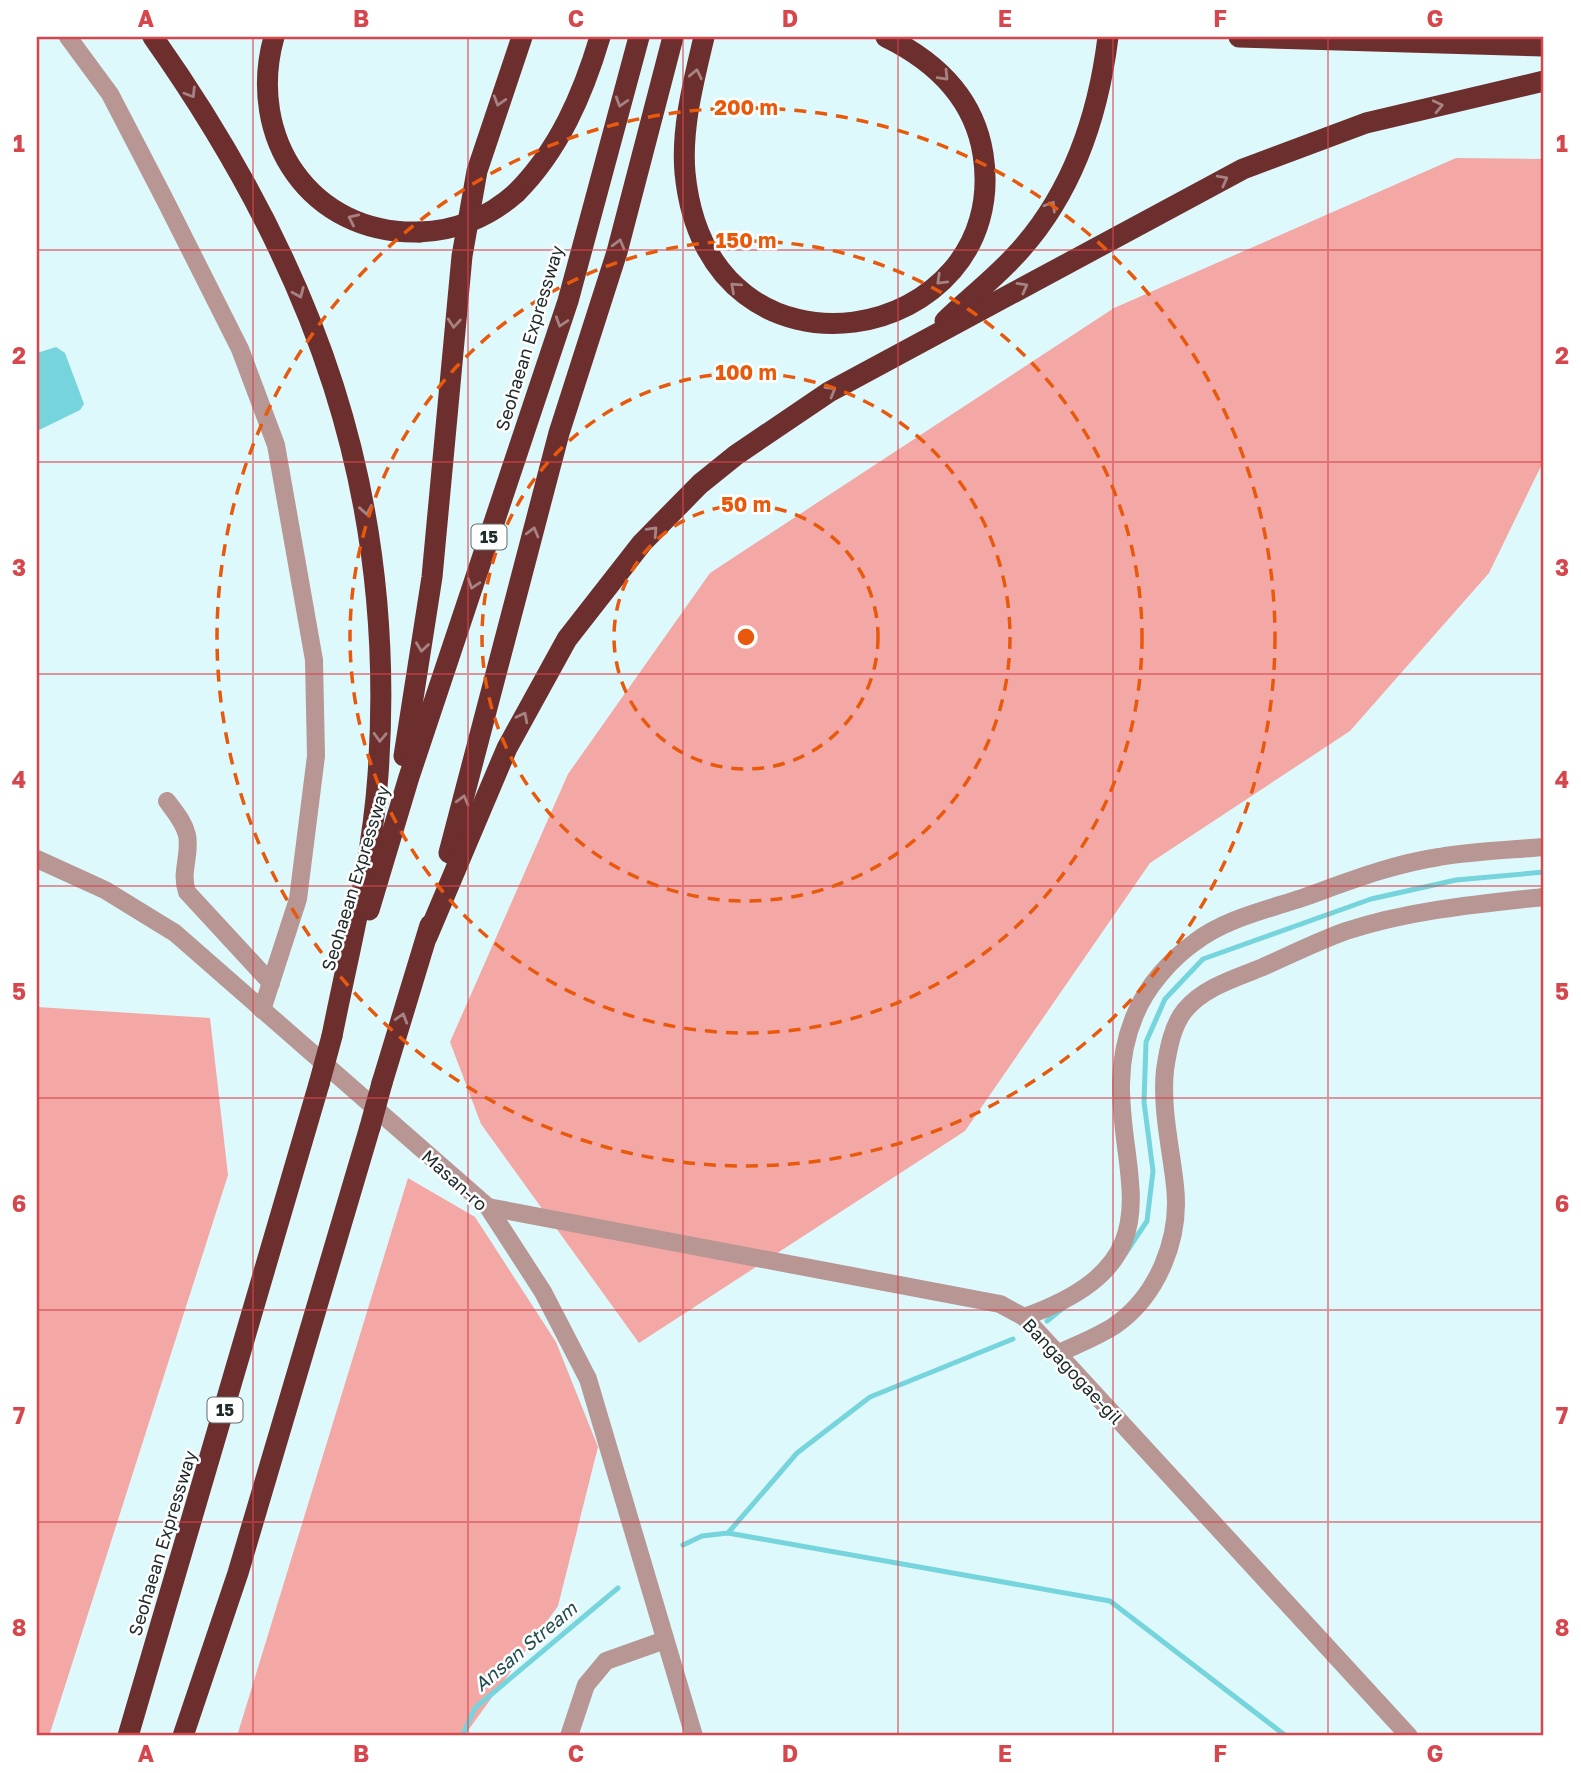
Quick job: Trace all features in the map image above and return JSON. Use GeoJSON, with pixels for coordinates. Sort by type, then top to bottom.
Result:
{"type":"FeatureCollection","features":[{"type":"Feature","properties":{"kind":"highway"},"geometry":{"type":"LineString","coordinates":[[153,37],[205,116],[290,271],[330,367],[354,452],[365,506],[379,623],[378,768],[360,896],[332,1036]]}},
{"type":"Feature","properties":{"kind":"highway"},"geometry":{"type":"LineString","coordinates":[[274,37],[266,83],[268,114],[278,143],[294,172],[316,196],[353,220],[380,229],[419,232],[465,223],[493,210],[530,178],[559,138],[583,87],[600,37]]}},
{"type":"Feature","properties":{"kind":"highway"},"geometry":{"type":"LineString","coordinates":[[332,1036],[393,802],[414,704],[432,577],[456,303],[477,172],[522,37]]}},
{"type":"Feature","properties":{"kind":"highway","name":"Seohaean Expressway"},"geometry":{"type":"LineString","coordinates":[[128,1736],[409,776],[568,301],[639,37]]}},
{"type":"Feature","properties":{"kind":"highway","name":"15"},"geometry":{"type":"LineString","coordinates":[[183,1736],[238,1573],[427,937],[559,433],[617,252],[673,37]]}},
{"type":"Feature","properties":{"kind":"highway"},"geometry":{"type":"LineString","coordinates":[[704,37],[688,124],[685,171],[691,212],[705,247],[725,277],[751,300],[783,315],[834,323],[883,317],[925,295],[965,253],[985,200],[982,147],[970,113],[940,71],[887,37]]}},
{"type":"Feature","properties":{"kind":"highway"},"geometry":{"type":"LineString","coordinates":[[920,343],[1012,258],[1063,188],[1089,130],[1108,37]]}},
{"type":"Feature","properties":{"kind":"highway"},"geometry":{"type":"LineString","coordinates":[[1239,37],[1544,46]]}},
{"type":"Feature","properties":{"kind":"highway"},"geometry":{"type":"LineString","coordinates":[[427,937],[479,808],[532,700],[567,639],[642,543],[700,484],[776,425],[829,392],[1243,169],[1366,123],[1544,81]]}},
{"type":"Feature","properties":{"kind":"street"},"geometry":{"type":"LineString","coordinates":[[68,37],[110,94],[164,198],[240,349],[276,445],[314,660],[316,756],[298,899],[262,1010]]}},
{"type":"Feature","properties":{"kind":"street"},"geometry":{"type":"LineString","coordinates":[[167,801],[187,837],[183,871],[187,891],[271,983]]}},
{"type":"Feature","properties":{"kind":"street"},"geometry":{"type":"LineString","coordinates":[[1024,1317],[1066,1301],[1084,1288],[1114,1262],[1124,1244],[1133,1200],[1120,1084],[1126,1038],[1146,995],[1167,967],[1194,942],[1240,919],[1414,861],[1544,847]]}},
{"type":"Feature","properties":{"kind":"street","name":"Masan-ro"},"geometry":{"type":"LineString","coordinates":[[37,859],[105,890],[175,933],[488,1207],[543,1292],[588,1379],[694,1736]]}},
{"type":"Feature","properties":{"kind":"street"},"geometry":{"type":"LineString","coordinates":[[1057,1354],[1115,1325],[1142,1300],[1166,1260],[1175,1210],[1165,1102],[1166,1063],[1173,1034],[1183,1012],[1193,1002],[1216,986],[1346,931],[1429,911],[1544,897]]}},
{"type":"Feature","properties":{"kind":"street","name":"Bangagogae-gil"},"geometry":{"type":"LineString","coordinates":[[488,1207],[1000,1304],[1024,1317],[1409,1736]]}},
{"type":"Feature","properties":{"kind":"street"},"geometry":{"type":"LineString","coordinates":[[569,1736],[586,1685],[606,1661],[666,1640]]}},
{"type":"Feature","properties":{"kind":"shaded area"},"geometry":{"type":"Polygon","coordinates":[[[1456,158],[1544,159],[1544,460],[1489,573],[1350,731],[1150,863],[965,1131],[639,1343],[481,1124],[450,1042],[568,774],[710,573],[1114,308],[1456,158]]]}},
{"type":"Feature","properties":{"kind":"shaded area"},"geometry":{"type":"Polygon","coordinates":[[[37,1007],[210,1018],[228,1175],[49,1736],[37,1736],[37,1007]]]}},
{"type":"Feature","properties":{"kind":"shaded area"},"geometry":{"type":"Polygon","coordinates":[[[408,1178],[475,1217],[556,1342],[598,1447],[558,1606],[464,1736],[237,1736],[408,1178]]]}},
{"type":"Feature","properties":{"kind":"water"},"geometry":{"type":"Polygon","coordinates":[[[56,347],[65,353],[84,404],[80,410],[37,431],[37,353],[56,347]]]}},
{"type":"Feature","properties":{"kind":"waterway"},"geometry":{"type":"LineString","coordinates":[[1125,1254],[1147,1221],[1153,1171],[1144,1102],[1146,1042],[1165,999],[1203,959],[1371,899],[1456,880],[1544,872]]}},
{"type":"Feature","properties":{"kind":"waterway"},"geometry":{"type":"LineString","coordinates":[[1047,1321],[1068,1304]]}},
{"type":"Feature","properties":{"kind":"waterway"},"geometry":{"type":"LineString","coordinates":[[683,1545],[702,1536],[728,1533],[797,1453],[870,1397],[1013,1339]]}},
{"type":"Feature","properties":{"kind":"waterway"},"geometry":{"type":"LineString","coordinates":[[728,1533],[1110,1601],[1286,1736]]}},
{"type":"Feature","properties":{"kind":"waterway","name":"Ansan Stream"},"geometry":{"type":"LineString","coordinates":[[462,1736],[475,1708],[618,1588]]}}]}
